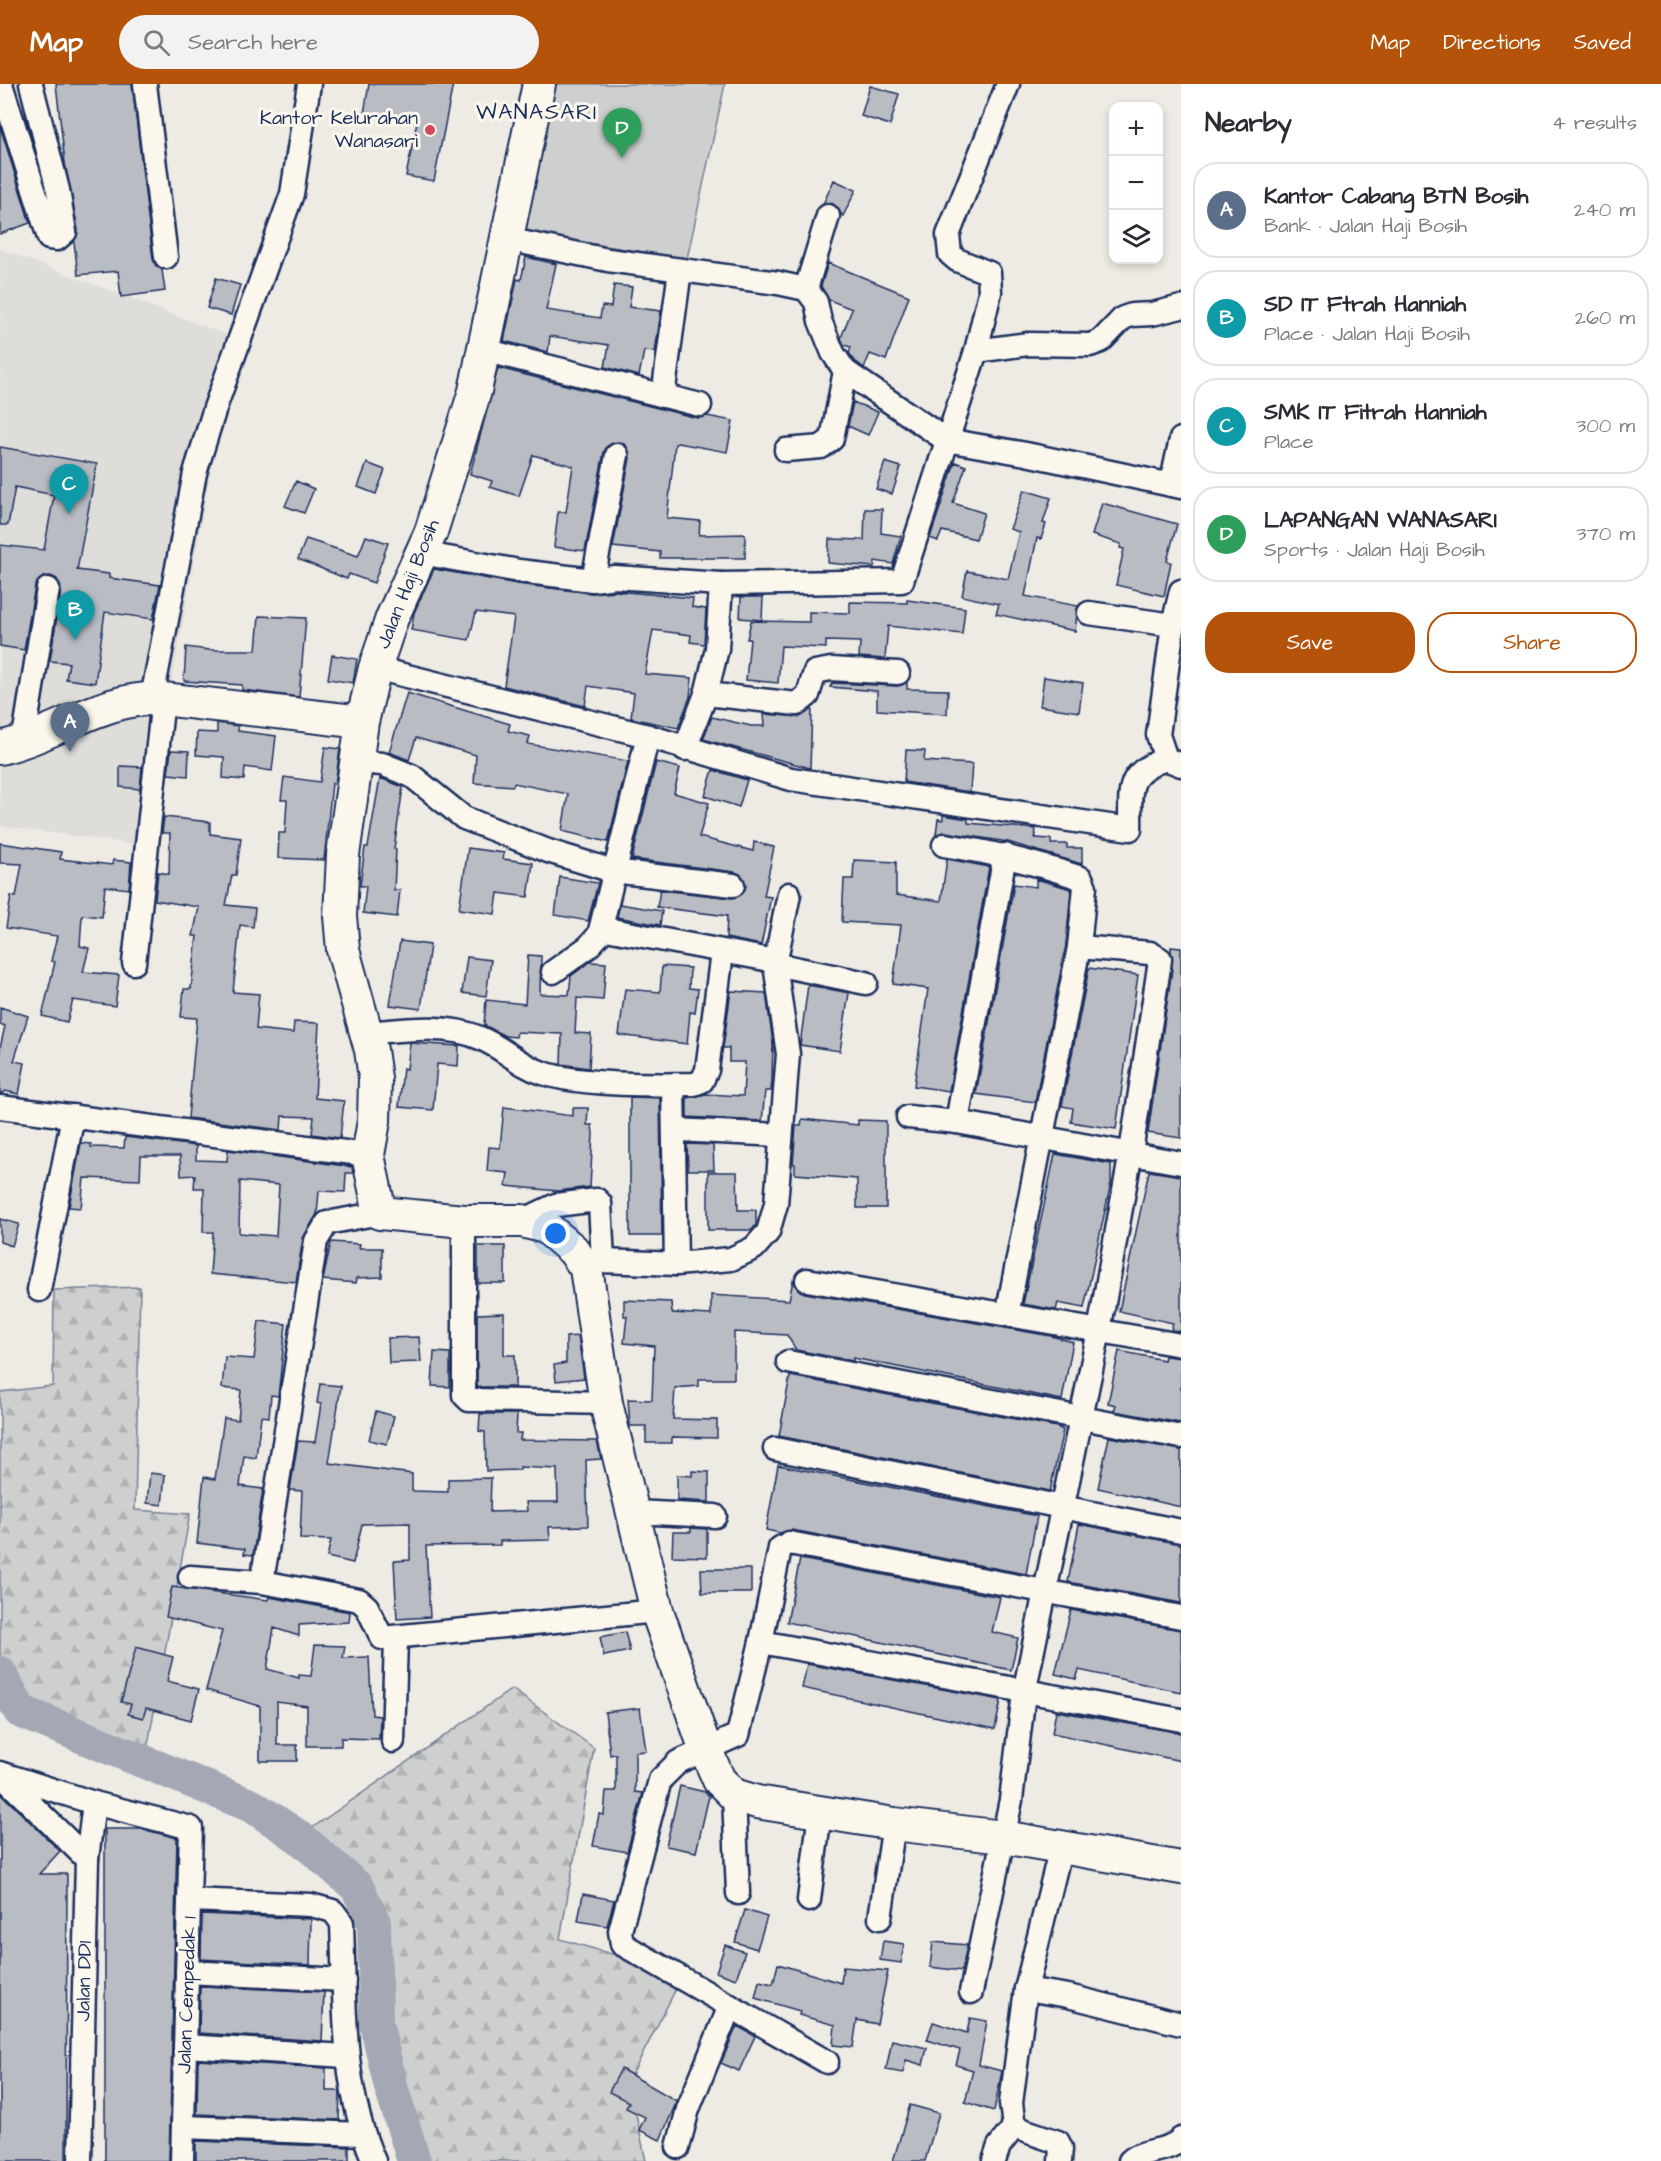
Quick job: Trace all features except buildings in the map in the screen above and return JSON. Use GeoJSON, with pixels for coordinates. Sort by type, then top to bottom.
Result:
{"type":"FeatureCollection","features":[{"type":"Feature","properties":{"kind":"street"},"geometry":{"type":"LineString","coordinates":[[2,84],[49,238],[57,239],[65,232],[58,190],[31,84]]}},
{"type":"Feature","properties":{"kind":"street"},"geometry":{"type":"LineString","coordinates":[[145,84],[166,257]]}},
{"type":"Feature","properties":{"kind":"street"},"geometry":{"type":"LineString","coordinates":[[134,963],[158,698],[195,473],[215,408],[292,194],[309,84]]}},
{"type":"Feature","properties":{"kind":"street","name":"Jalan Haji Bosih"},"geometry":{"type":"LineString","coordinates":[[380,1213],[368,1155],[375,1078],[366,1033],[343,950],[340,916],[343,855],[362,722],[375,668],[392,618],[431,532],[474,391],[539,84]]}},
{"type":"Feature","properties":{"kind":"street"},"geometry":{"type":"LineString","coordinates":[[421,553],[519,571],[593,580],[614,578],[721,584],[900,589],[976,351],[992,282],[989,273],[957,260],[950,254],[948,236],[1008,84]]}},
{"type":"Feature","properties":{"kind":"street"},"geometry":{"type":"LineString","coordinates":[[806,289],[828,216]]}},
{"type":"Feature","properties":{"kind":"street"},"geometry":{"type":"LineString","coordinates":[[506,239],[609,260],[778,282],[806,289],[816,302],[820,321],[833,353],[845,371],[946,440],[1176,486],[1181,439]]}},
{"type":"Feature","properties":{"kind":"street"},"geometry":{"type":"LineString","coordinates":[[663,396],[680,270]]}},
{"type":"Feature","properties":{"kind":"street"},"geometry":{"type":"LineString","coordinates":[[976,351],[1028,344],[1090,345],[1101,341],[1123,318],[1181,307]]}},
{"type":"Feature","properties":{"kind":"street"},"geometry":{"type":"LineString","coordinates":[[484,350],[700,405]]}},
{"type":"Feature","properties":{"kind":"street"},"geometry":{"type":"LineString","coordinates":[[786,450],[821,447],[832,439],[845,371]]}},
{"type":"Feature","properties":{"kind":"street"},"geometry":{"type":"LineString","coordinates":[[593,580],[617,455]]}},
{"type":"Feature","properties":{"kind":"street"},"geometry":{"type":"LineString","coordinates":[[685,748],[706,694],[717,649],[721,584]]}},
{"type":"Feature","properties":{"kind":"street"},"geometry":{"type":"LineString","coordinates":[[12,746],[48,589]]}},
{"type":"Feature","properties":{"kind":"street"},"geometry":{"type":"LineString","coordinates":[[375,668],[648,736],[790,779],[1130,829],[1133,782],[1145,766],[1174,762],[1158,735],[1173,625],[1180,597]]}},
{"type":"Feature","properties":{"kind":"street"},"geometry":{"type":"LineString","coordinates":[[1089,613],[1173,625]]}},
{"type":"Feature","properties":{"kind":"street"},"geometry":{"type":"LineString","coordinates":[[706,694],[797,704],[805,700],[808,695],[814,672],[831,669],[898,673]]}},
{"type":"Feature","properties":{"kind":"street"},"geometry":{"type":"LineString","coordinates":[[12,746],[119,702],[158,698],[362,722]]}},
{"type":"Feature","properties":{"kind":"street"},"geometry":{"type":"LineString","coordinates":[[553,972],[595,941],[602,928],[613,871],[648,736]]}},
{"type":"Feature","properties":{"kind":"street"},"geometry":{"type":"LineString","coordinates":[[357,762],[382,764],[412,776],[459,814],[480,826],[613,871],[733,885]]}},
{"type":"Feature","properties":{"kind":"street"},"geometry":{"type":"LineString","coordinates":[[944,845],[1005,855],[1081,878],[1085,886],[1079,947],[1007,1315]]}},
{"type":"Feature","properties":{"kind":"street"},"geometry":{"type":"LineString","coordinates":[[957,1122],[1005,855]]}},
{"type":"Feature","properties":{"kind":"street"},"geometry":{"type":"LineString","coordinates":[[262,1582],[316,1241],[327,1223],[380,1213],[464,1221],[522,1221],[546,1227],[573,1250],[595,1264],[676,1264],[731,1259],[754,1248],[768,1232],[776,1204],[788,1054],[774,964],[789,894]]}},
{"type":"Feature","properties":{"kind":"street"},"geometry":{"type":"LineString","coordinates":[[602,928],[765,959],[774,964],[866,983]]}},
{"type":"Feature","properties":{"kind":"street"},"geometry":{"type":"LineString","coordinates":[[971,1992],[1011,1800],[1024,1693],[1099,1331],[1131,1152],[1160,959],[1150,953],[1079,947]]}},
{"type":"Feature","properties":{"kind":"street"},"geometry":{"type":"LineString","coordinates":[[366,1033],[405,1029],[452,1031],[479,1038],[544,1074],[673,1085],[694,1084],[706,1076],[722,952]]}},
{"type":"Feature","properties":{"kind":"street"},"geometry":{"type":"LineString","coordinates":[[673,1085],[676,1264]]}},
{"type":"Feature","properties":{"kind":"street"},"geometry":{"type":"LineString","coordinates":[[0,1107],[368,1155]]}},
{"type":"Feature","properties":{"kind":"street"},"geometry":{"type":"LineString","coordinates":[[39,1290],[73,1116]]}},
{"type":"Feature","properties":{"kind":"street"},"geometry":{"type":"LineString","coordinates":[[908,1117],[957,1122],[1181,1162]]}},
{"type":"Feature","properties":{"kind":"street"},"geometry":{"type":"LineString","coordinates":[[674,1130],[780,1135]]}},
{"type":"Feature","properties":{"kind":"street"},"geometry":{"type":"LineString","coordinates":[[522,1221],[556,1205],[586,1199],[597,1200],[600,1203],[595,1264],[606,1403],[657,1611],[705,1748],[719,1780],[734,1796],[757,1802],[894,1824],[1003,1837],[1181,1868]]}},
{"type":"Feature","properties":{"kind":"street"},"geometry":{"type":"LineString","coordinates":[[464,1221],[464,1395],[469,1400],[606,1403]]}},
{"type":"Feature","properties":{"kind":"street"},"geometry":{"type":"LineString","coordinates":[[807,1280],[1181,1346]]}},
{"type":"Feature","properties":{"kind":"street"},"geometry":{"type":"LineString","coordinates":[[788,1362],[1181,1437]]}},
{"type":"Feature","properties":{"kind":"street"},"geometry":{"type":"LineString","coordinates":[[774,1449],[1181,1531]]}},
{"type":"Feature","properties":{"kind":"street"},"geometry":{"type":"LineString","coordinates":[[633,1512],[715,1516]]}},
{"type":"Feature","properties":{"kind":"street"},"geometry":{"type":"LineString","coordinates":[[827,2062],[633,1951],[622,1944],[620,1931],[660,1780],[678,1762],[738,1735],[761,1642],[780,1548],[786,1543],[1181,1617]]}},
{"type":"Feature","properties":{"kind":"street"},"geometry":{"type":"LineString","coordinates":[[190,1577],[262,1582],[359,1600],[367,1607],[378,1635],[382,1638],[396,1639],[657,1611]]}},
{"type":"Feature","properties":{"kind":"street"},"geometry":{"type":"LineString","coordinates":[[393,1741],[396,1639]]}},
{"type":"Feature","properties":{"kind":"street"},"geometry":{"type":"LineString","coordinates":[[761,1642],[1024,1693],[1181,1720]]}},
{"type":"Feature","properties":{"kind":"street"},"geometry":{"type":"LineString","coordinates":[[0,1774],[94,1803]]}},
{"type":"Feature","properties":{"kind":"street"},"geometry":{"type":"LineString","coordinates":[[0,1774],[87,1859]]}},
{"type":"Feature","properties":{"kind":"street"},"geometry":{"type":"LineString","coordinates":[[734,1796],[738,1893]]}},
{"type":"Feature","properties":{"kind":"street","name":"Jalan Cempedak 1"},"geometry":{"type":"LineString","coordinates":[[94,1803],[191,1828],[182,2161]]}},
{"type":"Feature","properties":{"kind":"street","name":"Jalan DD1"},"geometry":{"type":"LineString","coordinates":[[80,2161],[87,1859],[94,1803]]}},
{"type":"Feature","properties":{"kind":"street"},"geometry":{"type":"LineString","coordinates":[[809,1900],[820,1812]]}},
{"type":"Feature","properties":{"kind":"street"},"geometry":{"type":"LineString","coordinates":[[880,1918],[894,1824]]}},
{"type":"Feature","properties":{"kind":"street"},"geometry":{"type":"LineString","coordinates":[[994,2161],[999,2146],[1014,2127],[1011,2103],[1026,1989],[1061,1847]]}},
{"type":"Feature","properties":{"kind":"street"},"geometry":{"type":"LineString","coordinates":[[190,1900],[311,1905],[333,1911],[342,1923],[346,2056],[362,2134],[374,2161]]}},
{"type":"Feature","properties":{"kind":"street"},"geometry":{"type":"LineString","coordinates":[[187,1972],[344,1980]]}},
{"type":"Feature","properties":{"kind":"street"},"geometry":{"type":"LineString","coordinates":[[1026,1989],[1068,1996],[1181,2024]]}},
{"type":"Feature","properties":{"kind":"street"},"geometry":{"type":"LineString","coordinates":[[678,2147],[688,2109],[730,2006]]}},
{"type":"Feature","properties":{"kind":"street"},"geometry":{"type":"LineString","coordinates":[[185,2046],[346,2056]]}},
{"type":"Feature","properties":{"kind":"street"},"geometry":{"type":"LineString","coordinates":[[183,2127],[362,2134]]}},
{"type":"Feature","properties":{"kind":"street"},"geometry":{"type":"LineString","coordinates":[[1014,2127],[1058,2142],[1061,2148],[1060,2161]]}},
{"type":"Feature","properties":{"kind":"street"},"geometry":{"type":"LineString","coordinates":[[1130,2161],[1143,2153],[1173,2145],[1181,2139]]}},
{"type":"Feature","properties":{"kind":"shaded area"},"geometry":{"type":"Polygon","coordinates":[[[0,249],[235,338],[142,845],[0,826],[0,249]]]}},
{"type":"Feature","properties":{"kind":"green space"},"geometry":{"type":"Polygon","coordinates":[[[549,84],[725,84],[687,259],[519,232],[549,84]]]}},
{"type":"Feature","properties":{"kind":"green space"},"geometry":{"type":"Polygon","coordinates":[[[140,1287],[135,1510],[190,1514],[145,1761],[20,1711],[0,1673],[0,1392],[53,1386],[54,1290],[140,1287]]]}},
{"type":"Feature","properties":{"kind":"green space"},"geometry":{"type":"Polygon","coordinates":[[[512,1689],[594,1748],[560,1939],[683,1975],[629,2081],[646,2161],[414,2161],[376,2023],[374,1923],[357,1887],[299,1837],[512,1689]]]}},
{"type":"Feature","properties":{"kind":"waterway"},"geometry":{"type":"LineString","coordinates":[[0,1673],[20,1711],[252,1806],[299,1837],[357,1887],[374,1923],[376,2023],[391,2087],[414,2161]]}},
{"type":"Feature","properties":{"kind":"place","name":"Kantor Kelurahan Wanasari"},"geometry":{"type":"Point","coordinates":[430,130]}},
{"type":"Feature","properties":{"kind":"place","name":"LAPANGAN WANASARI"},"geometry":{"type":"Point","coordinates":[622,158]}},
{"type":"Feature","properties":{"kind":"place","name":"SMK IT Fitrah Hanniah"},"geometry":{"type":"Point","coordinates":[69,514]}},
{"type":"Feature","properties":{"kind":"place","name":"SD IT Ftrah Hanniah"},"geometry":{"type":"Point","coordinates":[75,640]}},
{"type":"Feature","properties":{"kind":"place","name":"Kantor Cabang BTN Bosih"},"geometry":{"type":"Point","coordinates":[70,752]}},
{"type":"Feature","properties":{"kind":"district","name":"WANASARI"},"geometry":{"type":"Point","coordinates":[537,112]}}]}
